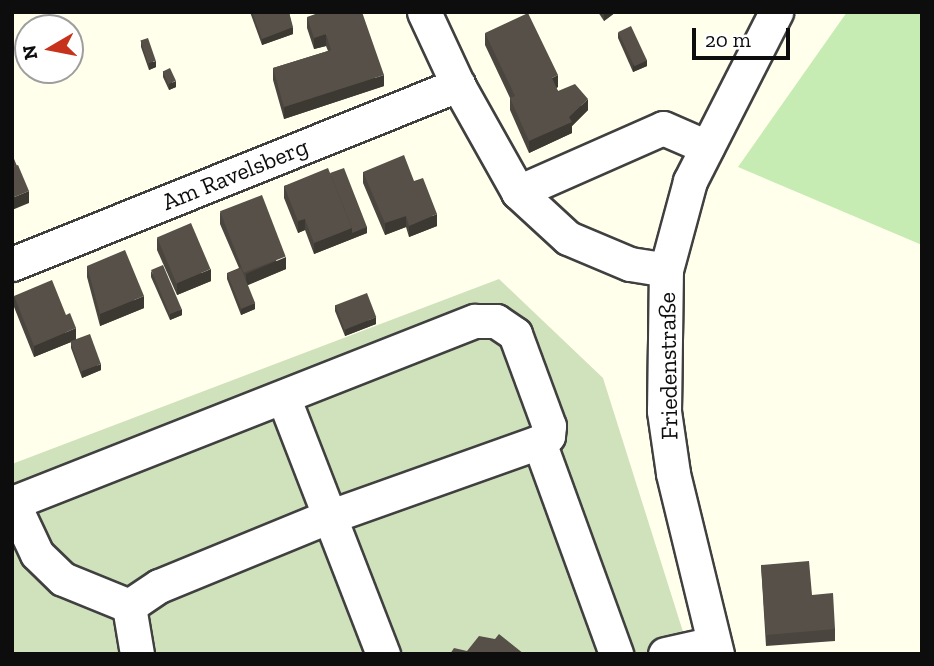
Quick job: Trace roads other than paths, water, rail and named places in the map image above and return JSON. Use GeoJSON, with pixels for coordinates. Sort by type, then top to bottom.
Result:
{"type":"FeatureCollection","features":[{"type":"Feature","properties":{"kind":"street"},"geometry":{"type":"LineString","coordinates":[[424,12],[457,85],[519,192],[568,239],[630,264],[666,270]]}},
{"type":"Feature","properties":{"kind":"street","name":"Friedenstraße"},"geometry":{"type":"LineString","coordinates":[[716,648],[673,473],[664,411],[666,270],[690,181],[776,12]]}},
{"type":"Feature","properties":{"kind":"street","name":"Am Ravelsberg"},"geometry":{"type":"LineString","coordinates":[[12,264],[457,85]]}},
{"type":"Feature","properties":{"kind":"street"},"geometry":{"type":"LineString","coordinates":[[519,192],[663,128],[707,146]]}},
{"type":"Feature","properties":{"kind":"street"},"geometry":{"type":"LineString","coordinates":[[475,321],[496,321],[515,334],[549,426],[548,436],[539,442],[159,586],[129,606],[63,579],[37,554],[13,503],[284,399],[475,321]]}},
{"type":"Feature","properties":{"kind":"street"},"geometry":{"type":"LineString","coordinates":[[284,399],[383,654]]}},
{"type":"Feature","properties":{"kind":"street"},"geometry":{"type":"LineString","coordinates":[[539,442],[616,654]]}},
{"type":"Feature","properties":{"kind":"street"},"geometry":{"type":"LineString","coordinates":[[129,606],[137,654]]}},
{"type":"Feature","properties":{"kind":"street"},"geometry":{"type":"LineString","coordinates":[[665,654],[716,648]]}}]}
